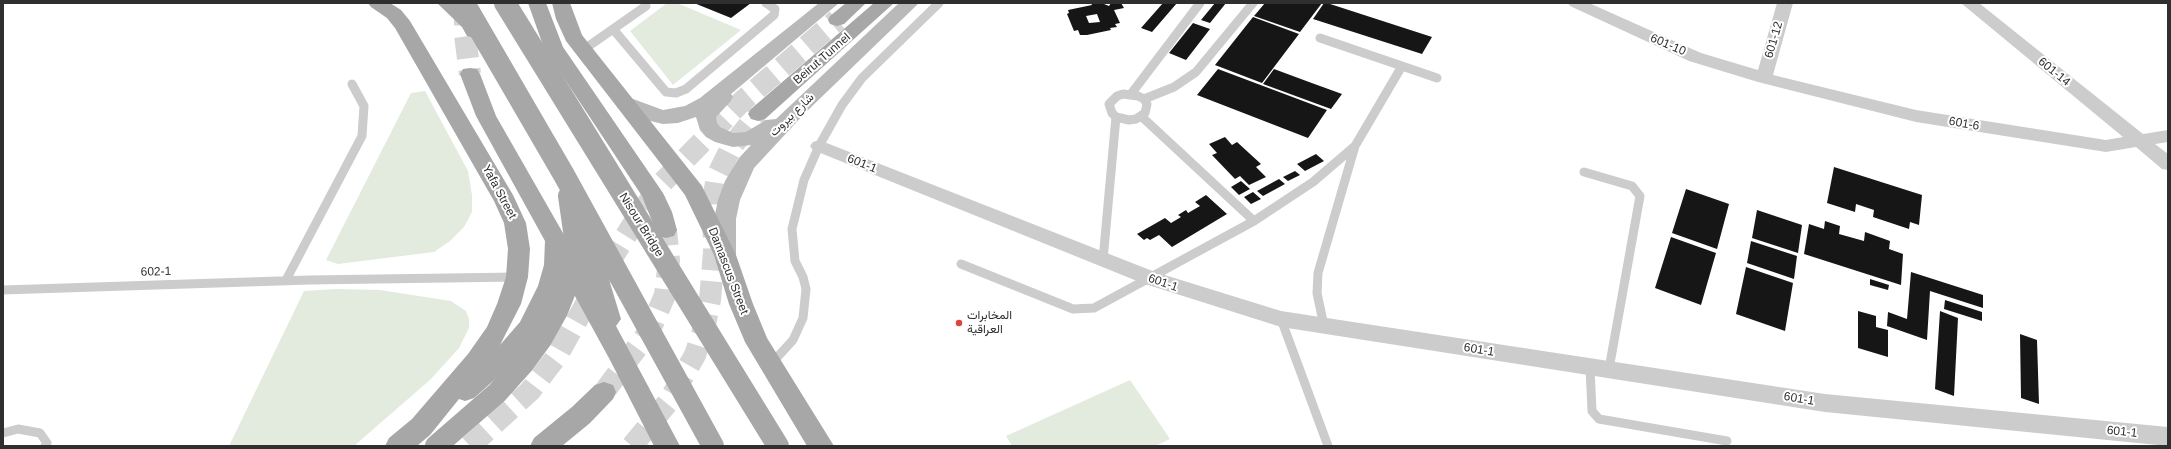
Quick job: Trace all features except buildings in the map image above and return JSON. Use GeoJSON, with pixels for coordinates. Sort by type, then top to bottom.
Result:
{"type":"FeatureCollection","features":[{"type":"Feature","properties":{"kind":"main road","name":"Yafa Street"},"geometry":{"type":"LineString","coordinates":[[377,3],[394,14],[403,25],[505,201],[515,223],[519,249],[517,277],[509,304],[496,332],[429,437],[398,446]]}},
{"type":"Feature","properties":{"kind":"main road"},"geometry":{"type":"LineString","coordinates":[[446,3],[470,24],[563,195],[593,263],[619,353]]}},
{"type":"Feature","properties":{"kind":"main road"},"geometry":{"type":"LineString","coordinates":[[464,3],[564,175],[713,446]]}},
{"type":"Feature","properties":{"kind":"main road","name":"Nisour Bridge"},"geometry":{"type":"LineString","coordinates":[[505,3],[778,446]]}},
{"type":"Feature","properties":{"kind":"main road"},"geometry":{"type":"LineString","coordinates":[[538,3],[553,11],[578,43]]}},
{"type":"Feature","properties":{"kind":"main road"},"geometry":{"type":"LineString","coordinates":[[538,3],[557,52],[652,193],[661,212],[666,230]]}},
{"type":"Feature","properties":{"kind":"main road","name":"Damascus Street"},"geometry":{"type":"LineString","coordinates":[[561,3],[565,19],[578,43],[694,191],[725,255],[741,304],[757,342],[821,446]]}},
{"type":"Feature","properties":{"kind":"main road","name":"Beirut Tunnel"},"geometry":{"type":"LineString","coordinates":[[834,12],[857,3]]}},
{"type":"Feature","properties":{"kind":"main road","name":"Beirut Tunnel"},"geometry":{"type":"LineString","coordinates":[[758,114],[885,3]]}},
{"type":"Feature","properties":{"kind":"main road","name":"شارع بيروت"},"geometry":{"type":"LineString","coordinates":[[725,255],[725,219],[729,200],[736,181],[746,163],[760,146],[798,108],[910,3]]}},
{"type":"Feature","properties":{"kind":"main road"},"geometry":{"type":"LineString","coordinates":[[553,11],[550,29],[557,52]]}},
{"type":"Feature","properties":{"kind":"main road"},"geometry":{"type":"LineString","coordinates":[[625,103],[649,114],[663,117],[678,116],[707,103],[749,70],[834,12]]}},
{"type":"Feature","properties":{"kind":"main road"},"geometry":{"type":"LineString","coordinates":[[749,70],[740,82],[710,109],[706,117],[707,125],[713,132],[722,137],[733,140],[746,139],[759,135],[798,108]]}},
{"type":"Feature","properties":{"kind":"main road"},"geometry":{"type":"LineString","coordinates":[[470,74],[486,116],[555,242],[619,353],[667,446]]}},
{"type":"Feature","properties":{"kind":"main road"},"geometry":{"type":"LineString","coordinates":[[429,437],[497,393],[523,364],[542,338],[557,312],[567,286],[573,261],[575,238],[573,217],[564,175]]}},
{"type":"Feature","properties":{"kind":"main road"},"geometry":{"type":"LineString","coordinates":[[429,437],[488,372],[510,351],[528,329],[541,307],[550,286],[555,265],[555,242]]}},
{"type":"Feature","properties":{"kind":"main road"},"geometry":{"type":"LineString","coordinates":[[543,446],[581,415],[604,392]]}},
{"type":"Feature","properties":{"kind":"street","name":"601-10"},"geometry":{"type":"LineString","coordinates":[[1576,3],[1695,57],[1764,78]]}},
{"type":"Feature","properties":{"kind":"street","name":"601-12"},"geometry":{"type":"LineString","coordinates":[[1764,78],[1785,3]]}},
{"type":"Feature","properties":{"kind":"street","name":"601-14"},"geometry":{"type":"LineString","coordinates":[[1969,3],[2168,164]]}},
{"type":"Feature","properties":{"kind":"street","name":"601-6"},"geometry":{"type":"LineString","coordinates":[[1764,78],[1916,116],[2106,146],[2140,142],[2168,136]]}},
{"type":"Feature","properties":{"kind":"street","name":"601-1"},"geometry":{"type":"LineString","coordinates":[[819,146],[1149,278],[1281,320],[1825,403],[2168,437]]}},
{"type":"Feature","properties":{"kind":"lane"},"geometry":{"type":"LineString","coordinates":[[613,29],[666,92],[676,93],[686,89],[774,15],[775,9],[766,3]]}},
{"type":"Feature","properties":{"kind":"lane"},"geometry":{"type":"LineString","coordinates":[[771,364],[792,340],[803,318],[806,301],[806,289],[803,277],[795,261],[792,229],[804,180],[819,146],[842,105],[862,78],[939,3]]}},
{"type":"Feature","properties":{"kind":"lane"},"geometry":{"type":"LineString","coordinates":[[1130,94],[1200,3]]}},
{"type":"Feature","properties":{"kind":"lane"},"geometry":{"type":"LineString","coordinates":[[1144,100],[1174,87],[1196,72],[1253,3]]}},
{"type":"Feature","properties":{"kind":"lane"},"geometry":{"type":"LineString","coordinates":[[578,43],[613,29],[646,6]]}},
{"type":"Feature","properties":{"kind":"lane"},"geometry":{"type":"LineString","coordinates":[[1320,38],[1437,78]]}},
{"type":"Feature","properties":{"kind":"lane"},"geometry":{"type":"LineString","coordinates":[[1324,326],[1317,293],[1318,273],[1355,146],[1402,66]]}},
{"type":"Feature","properties":{"kind":"lane"},"geometry":{"type":"LineString","coordinates":[[286,280],[362,136],[364,125],[364,106],[352,84]]}},
{"type":"Feature","properties":{"kind":"lane"},"geometry":{"type":"LineString","coordinates":[[1130,94],[1144,100],[1147,108],[1141,116],[1129,120],[1116,117],[1109,109],[1109,104],[1117,96],[1130,94]]}},
{"type":"Feature","properties":{"kind":"lane"},"geometry":{"type":"LineString","coordinates":[[1141,116],[1254,221]]}},
{"type":"Feature","properties":{"kind":"lane"},"geometry":{"type":"LineString","coordinates":[[1103,260],[1116,117]]}},
{"type":"Feature","properties":{"kind":"lane"},"geometry":{"type":"LineString","coordinates":[[961,264],[1073,309],[1094,308],[1254,221],[1313,182],[1355,146]]}},
{"type":"Feature","properties":{"kind":"lane"},"geometry":{"type":"LineString","coordinates":[[1584,172],[1632,186],[1640,196],[1610,370]]}},
{"type":"Feature","properties":{"kind":"lane","name":"602-1"},"geometry":{"type":"LineString","coordinates":[[3,290],[286,280],[517,277]]}},
{"type":"Feature","properties":{"kind":"lane"},"geometry":{"type":"LineString","coordinates":[[1281,320],[1328,446]]}},
{"type":"Feature","properties":{"kind":"lane"},"geometry":{"type":"LineString","coordinates":[[1590,367],[1592,411],[1599,420],[1727,441]]}},
{"type":"Feature","properties":{"kind":"lane"},"geometry":{"type":"LineString","coordinates":[[3,433],[18,429],[40,433],[46,443],[45,446]]}},
{"type":"Feature","properties":{"kind":"shaded area"},"geometry":{"type":"Polygon","coordinates":[[[667,3],[677,3],[741,30],[673,85],[630,31],[667,3]]]}},
{"type":"Feature","properties":{"kind":"shaded area"},"geometry":{"type":"Polygon","coordinates":[[[425,91],[468,171],[472,195],[472,212],[464,227],[450,241],[434,252],[338,264],[326,260],[411,93],[425,91]]]}},
{"type":"Feature","properties":{"kind":"shaded area"},"geometry":{"type":"Polygon","coordinates":[[[335,289],[380,290],[451,301],[466,311],[469,319],[469,328],[459,348],[431,379],[354,446],[229,446],[304,291],[335,289]]]}},
{"type":"Feature","properties":{"kind":"shaded area"},"geometry":{"type":"Polygon","coordinates":[[[1130,380],[1170,439],[1155,446],[1012,446],[1006,436],[1130,380]]]}},
{"type":"Feature","properties":{"kind":"tunnel"},"geometry":{"type":"LineString","coordinates":[[468,4],[465,13],[465,35],[470,74]]}},
{"type":"Feature","properties":{"kind":"tunnel"},"geometry":{"type":"LineString","coordinates":[[470,446],[530,391],[557,356],[607,266],[637,218],[663,182],[738,105],[837,20]]}},
{"type":"Feature","properties":{"kind":"tunnel"},"geometry":{"type":"LineString","coordinates":[[632,446],[669,401],[695,355],[705,325],[710,300],[714,252],[713,202],[717,176],[732,146],[758,114]]}},
{"type":"Feature","properties":{"kind":"tunnel"},"geometry":{"type":"LineString","coordinates":[[604,392],[650,330],[665,295],[669,260],[666,230]]}},
{"type":"Feature","properties":{"kind":"place","name":"المخابرات العراقية"},"geometry":{"type":"Point","coordinates":[959,323]}}]}
